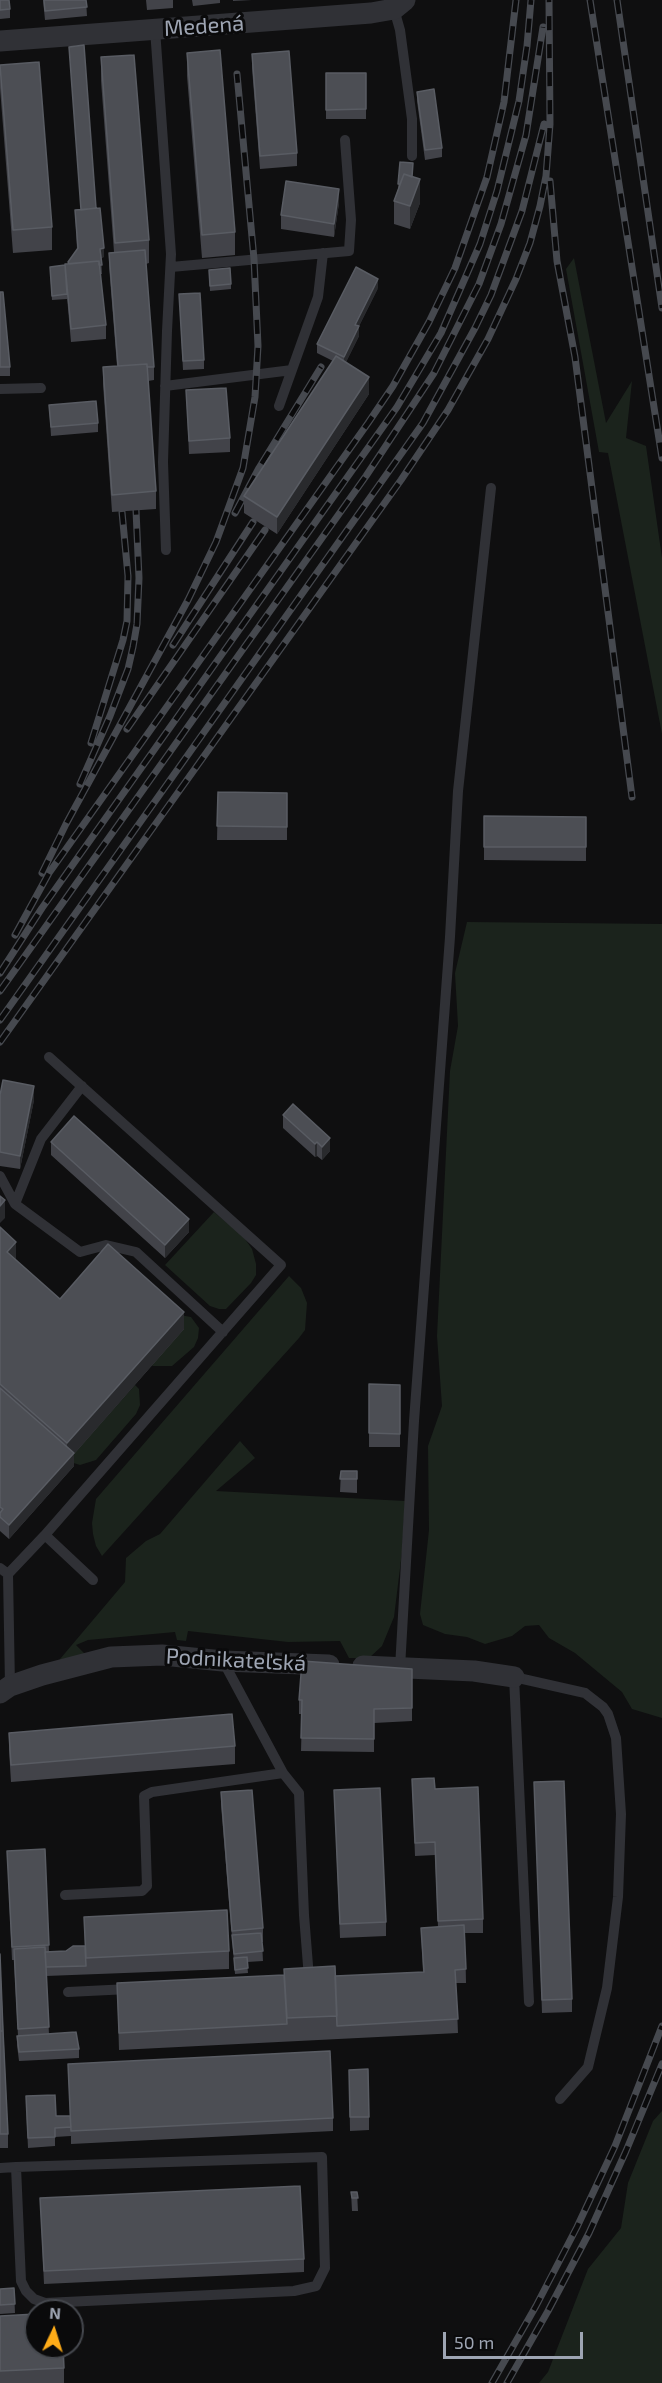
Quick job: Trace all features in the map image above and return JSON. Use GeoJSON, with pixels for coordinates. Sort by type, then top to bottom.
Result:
{"type":"FeatureCollection","features":[{"type":"Feature","properties":{"kind":"street","name":"Medená"},"geometry":{"type":"LineString","coordinates":[[0,41],[371,13],[400,4]]}},
{"type":"Feature","properties":{"kind":"street","name":"Podnikateľská"},"geometry":{"type":"LineString","coordinates":[[3,1686],[111,1657],[162,1655],[223,1661],[474,1671],[514,1677]]}},
{"type":"Feature","properties":{"kind":"lane"},"geometry":{"type":"LineString","coordinates":[[400,4],[400,30],[412,119],[412,156]]}},
{"type":"Feature","properties":{"kind":"lane"},"geometry":{"type":"LineString","coordinates":[[154,29],[171,267],[163,462],[166,550]]}},
{"type":"Feature","properties":{"kind":"lane"},"geometry":{"type":"LineString","coordinates":[[171,267],[349,250],[351,220],[345,140]]}},
{"type":"Feature","properties":{"kind":"lane"},"geometry":{"type":"LineString","coordinates":[[279,406],[318,297],[323,253]]}},
{"type":"Feature","properties":{"kind":"lane"},"geometry":{"type":"LineString","coordinates":[[165,386],[292,370]]}},
{"type":"Feature","properties":{"kind":"lane"},"geometry":{"type":"LineString","coordinates":[[0,389],[41,388]]}},
{"type":"Feature","properties":{"kind":"lane"},"geometry":{"type":"LineString","coordinates":[[400,1668],[414,1420],[449,949],[458,791],[491,488]]}},
{"type":"Feature","properties":{"kind":"lane"},"geometry":{"type":"LineString","coordinates":[[3,1686],[4,1571],[45,1535],[281,1265],[49,1056]]}},
{"type":"Feature","properties":{"kind":"lane"},"geometry":{"type":"LineString","coordinates":[[15,1204],[41,1139],[82,1086]]}},
{"type":"Feature","properties":{"kind":"lane"},"geometry":{"type":"LineString","coordinates":[[0,1176],[15,1204],[80,1252],[106,1245],[136,1252],[223,1332]]}},
{"type":"Feature","properties":{"kind":"lane"},"geometry":{"type":"LineString","coordinates":[[45,1535],[93,1580]]}},
{"type":"Feature","properties":{"kind":"lane"},"geometry":{"type":"LineString","coordinates":[[223,1661],[283,1773],[299,1794],[309,1978]]}},
{"type":"Feature","properties":{"kind":"lane"},"geometry":{"type":"LineString","coordinates":[[529,2002],[514,1677],[585,1693],[608,1714],[616,1737],[621,1814],[618,1897],[608,1988],[588,2067],[560,2099]]}},
{"type":"Feature","properties":{"kind":"lane"},"geometry":{"type":"LineString","coordinates":[[65,1895],[142,1891],[147,1886],[144,1796],[152,1792],[283,1773]]}},
{"type":"Feature","properties":{"kind":"lane"},"geometry":{"type":"LineString","coordinates":[[68,1992],[139,1988]]}},
{"type":"Feature","properties":{"kind":"lane"},"geometry":{"type":"LineString","coordinates":[[0,2168],[16,2167],[322,2157],[325,2268],[316,2286],[294,2291],[45,2303],[34,2299],[26,2291],[21,2281],[16,2167]]}},
{"type":"Feature","properties":{"kind":"shaded area"},"geometry":{"type":"Polygon","coordinates":[[[574,258],[606,423],[632,381],[626,438],[646,446],[662,558],[662,734],[608,453],[599,452],[566,269],[574,258]]]}},
{"type":"Feature","properties":{"kind":"shaded area"},"geometry":{"type":"Polygon","coordinates":[[[467,922],[662,924],[662,1718],[632,1709],[622,1692],[575,1653],[549,1638],[539,1625],[525,1626],[512,1636],[485,1644],[467,1637],[445,1634],[423,1625],[420,1614],[429,1530],[428,1446],[442,1406],[437,1336],[450,1071],[458,1026],[455,973],[467,922]]]}},
{"type":"Feature","properties":{"kind":"shaded area"},"geometry":{"type":"Polygon","coordinates":[[[214,1212],[243,1236],[252,1249],[256,1264],[256,1275],[251,1283],[226,1309],[210,1306],[165,1265],[214,1212]]]}},
{"type":"Feature","properties":{"kind":"shaded area"},"geometry":{"type":"Polygon","coordinates":[[[289,1276],[301,1288],[307,1303],[305,1330],[102,1556],[93,1534],[92,1523],[96,1499],[289,1276]]]}},
{"type":"Feature","properties":{"kind":"shaded area"},"geometry":{"type":"Polygon","coordinates":[[[180,1315],[191,1317],[199,1328],[194,1347],[172,1366],[152,1366],[180,1315]]]}},
{"type":"Feature","properties":{"kind":"shaded area"},"geometry":{"type":"Polygon","coordinates":[[[135,1385],[139,1389],[140,1405],[136,1414],[96,1460],[80,1465],[67,1461],[135,1385]]]}},
{"type":"Feature","properties":{"kind":"shaded area"},"geometry":{"type":"Polygon","coordinates":[[[240,1441],[255,1458],[216,1491],[405,1501],[402,1552],[394,1617],[382,1646],[369,1658],[349,1658],[340,1641],[288,1642],[188,1631],[186,1641],[177,1640],[175,1632],[88,1640],[76,1645],[86,1655],[55,1665],[125,1582],[126,1558],[146,1541],[160,1534],[240,1441]]]}},
{"type":"Feature","properties":{"kind":"shaded area"},"geometry":{"type":"Polygon","coordinates":[[[662,2111],[662,2383],[539,2383],[548,2372],[588,2269],[621,2228],[628,2183],[653,2121],[662,2111]]]}},
{"type":"Feature","properties":{"kind":"building"},"geometry":{"type":"Polygon","coordinates":[[[0,0],[9,0],[10,9],[0,10],[0,0]]]}},
{"type":"Feature","properties":{"kind":"building"},"geometry":{"type":"Polygon","coordinates":[[[44,0],[86,0],[87,7],[45,11],[44,0]]]}},
{"type":"Feature","properties":{"kind":"building"},"geometry":{"type":"Polygon","coordinates":[[[84,45],[96,208],[81,210],[69,47],[84,45]]]}},
{"type":"Feature","properties":{"kind":"building"},"geometry":{"type":"Polygon","coordinates":[[[220,50],[235,232],[202,235],[187,53],[220,50]]]}},
{"type":"Feature","properties":{"kind":"building"},"geometry":{"type":"Polygon","coordinates":[[[289,51],[297,153],[260,156],[252,54],[289,51]]]}},
{"type":"Feature","properties":{"kind":"building"},"geometry":{"type":"Polygon","coordinates":[[[134,55],[149,240],[115,243],[101,57],[134,55]]]}},
{"type":"Feature","properties":{"kind":"building"},"geometry":{"type":"Polygon","coordinates":[[[39,62],[52,227],[13,230],[0,65],[39,62]]]}},
{"type":"Feature","properties":{"kind":"building"},"geometry":{"type":"Polygon","coordinates":[[[326,73],[366,73],[366,109],[326,110],[326,73]]]}},
{"type":"Feature","properties":{"kind":"building"},"geometry":{"type":"Polygon","coordinates":[[[434,89],[442,148],[425,150],[417,92],[434,89]]]}},
{"type":"Feature","properties":{"kind":"building"},"geometry":{"type":"Polygon","coordinates":[[[400,162],[413,163],[412,177],[404,174],[398,184],[400,162]]]}},
{"type":"Feature","properties":{"kind":"building"},"geometry":{"type":"Polygon","coordinates":[[[404,174],[420,179],[410,206],[394,201],[404,174]]]}},
{"type":"Feature","properties":{"kind":"building"},"geometry":{"type":"Polygon","coordinates":[[[286,181],[339,189],[334,224],[281,215],[286,181]]]}},
{"type":"Feature","properties":{"kind":"building"},"geometry":{"type":"Polygon","coordinates":[[[100,208],[104,248],[100,249],[102,265],[99,265],[99,261],[69,264],[68,262],[78,248],[75,210],[100,208]]]}},
{"type":"Feature","properties":{"kind":"building"},"geometry":{"type":"Polygon","coordinates":[[[145,250],[154,367],[147,367],[147,364],[118,366],[109,253],[145,250]]]}},
{"type":"Feature","properties":{"kind":"building"},"geometry":{"type":"Polygon","coordinates":[[[99,261],[106,325],[71,329],[65,264],[99,261]]]}},
{"type":"Feature","properties":{"kind":"building"},"geometry":{"type":"Polygon","coordinates":[[[65,265],[67,294],[52,296],[50,267],[65,265]]]}},
{"type":"Feature","properties":{"kind":"building"},"geometry":{"type":"Polygon","coordinates":[[[356,267],[378,279],[355,325],[359,326],[344,357],[317,344],[356,267]]]}},
{"type":"Feature","properties":{"kind":"building"},"geometry":{"type":"Polygon","coordinates":[[[230,268],[231,284],[210,286],[209,270],[230,268]]]}},
{"type":"Feature","properties":{"kind":"building"},"geometry":{"type":"Polygon","coordinates":[[[0,292],[3,292],[10,367],[0,367],[0,292]]]}},
{"type":"Feature","properties":{"kind":"building"},"geometry":{"type":"Polygon","coordinates":[[[200,293],[204,360],[183,361],[179,294],[200,293]]]}},
{"type":"Feature","properties":{"kind":"building"},"geometry":{"type":"Polygon","coordinates":[[[336,356],[369,377],[277,517],[244,496],[336,356]]]}},
{"type":"Feature","properties":{"kind":"building"},"geometry":{"type":"Polygon","coordinates":[[[147,364],[156,491],[112,495],[103,367],[147,364]]]}},
{"type":"Feature","properties":{"kind":"building"},"geometry":{"type":"Polygon","coordinates":[[[226,388],[230,438],[189,441],[186,390],[226,388]]]}},
{"type":"Feature","properties":{"kind":"building"},"geometry":{"type":"Polygon","coordinates":[[[96,401],[98,423],[51,427],[49,405],[96,401]]]}},
{"type":"Feature","properties":{"kind":"building"},"geometry":{"type":"Polygon","coordinates":[[[218,792],[287,793],[287,827],[217,826],[218,792]]]}},
{"type":"Feature","properties":{"kind":"building"},"geometry":{"type":"Polygon","coordinates":[[[484,816],[586,817],[586,847],[484,847],[484,816]]]}},
{"type":"Feature","properties":{"kind":"building"},"geometry":{"type":"Polygon","coordinates":[[[3,1080],[34,1086],[20,1156],[0,1152],[0,1095],[3,1080]]]}},
{"type":"Feature","properties":{"kind":"building"},"geometry":{"type":"Polygon","coordinates":[[[293,1104],[330,1138],[322,1147],[317,1142],[315,1144],[283,1115],[293,1104]]]}},
{"type":"Feature","properties":{"kind":"building"},"geometry":{"type":"Polygon","coordinates":[[[74,1116],[189,1219],[165,1245],[51,1142],[74,1116]]]}},
{"type":"Feature","properties":{"kind":"building"},"geometry":{"type":"Polygon","coordinates":[[[0,1196],[5,1200],[0,1206],[0,1196]]]}},
{"type":"Feature","properties":{"kind":"building"},"geometry":{"type":"Polygon","coordinates":[[[0,1227],[16,1242],[7,1252],[60,1299],[108,1244],[184,1312],[67,1443],[0,1384],[0,1227]]]}},
{"type":"Feature","properties":{"kind":"building"},"geometry":{"type":"Polygon","coordinates":[[[369,1384],[400,1385],[400,1434],[369,1433],[369,1384]]]}},
{"type":"Feature","properties":{"kind":"building"},"geometry":{"type":"Polygon","coordinates":[[[0,1388],[74,1453],[9,1525],[0,1517],[3,1509],[0,1507],[0,1388]]]}},
{"type":"Feature","properties":{"kind":"building"},"geometry":{"type":"Polygon","coordinates":[[[341,1471],[357,1471],[357,1479],[340,1479],[341,1471]]]}},
{"type":"Feature","properties":{"kind":"building"},"geometry":{"type":"Polygon","coordinates":[[[302,1661],[412,1669],[412,1708],[374,1709],[374,1739],[301,1738],[302,1700],[299,1700],[302,1661]]]}},
{"type":"Feature","properties":{"kind":"building"},"geometry":{"type":"Polygon","coordinates":[[[232,1714],[235,1746],[11,1765],[9,1733],[232,1714]]]}},
{"type":"Feature","properties":{"kind":"building"},"geometry":{"type":"Polygon","coordinates":[[[434,1778],[435,1789],[478,1787],[483,1919],[438,1921],[435,1842],[415,1843],[412,1779],[434,1778]]]}},
{"type":"Feature","properties":{"kind":"building"},"geometry":{"type":"Polygon","coordinates":[[[564,1781],[572,1999],[542,2000],[534,1782],[564,1781]]]}},
{"type":"Feature","properties":{"kind":"building"},"geometry":{"type":"Polygon","coordinates":[[[380,1788],[386,1922],[340,1924],[334,1790],[380,1788]]]}},
{"type":"Feature","properties":{"kind":"building"},"geometry":{"type":"Polygon","coordinates":[[[252,1790],[263,1928],[232,1931],[221,1792],[252,1790]]]}},
{"type":"Feature","properties":{"kind":"building"},"geometry":{"type":"Polygon","coordinates":[[[45,1849],[49,1945],[12,1947],[7,1851],[45,1849]]]}},
{"type":"Feature","properties":{"kind":"building"},"geometry":{"type":"Polygon","coordinates":[[[227,1910],[229,1951],[86,1958],[84,1917],[227,1910]]]}},
{"type":"Feature","properties":{"kind":"building"},"geometry":{"type":"Polygon","coordinates":[[[464,1925],[466,1969],[455,1970],[458,2019],[337,2026],[335,1976],[424,1972],[421,1928],[464,1925]]]}},
{"type":"Feature","properties":{"kind":"building"},"geometry":{"type":"Polygon","coordinates":[[[261,1933],[263,1951],[234,1954],[232,1935],[261,1933]]]}},
{"type":"Feature","properties":{"kind":"building"},"geometry":{"type":"Polygon","coordinates":[[[73,1946],[85,1946],[86,1966],[46,1967],[45,1952],[66,1951],[73,1946]]]}},
{"type":"Feature","properties":{"kind":"building"},"geometry":{"type":"Polygon","coordinates":[[[45,1947],[49,2027],[18,2029],[14,1949],[45,1947]]]}},
{"type":"Feature","properties":{"kind":"building"},"geometry":{"type":"Polygon","coordinates":[[[0,1954],[3,2031],[0,2031],[0,1954]]]}},
{"type":"Feature","properties":{"kind":"building"},"geometry":{"type":"Polygon","coordinates":[[[247,1957],[248,1968],[235,1970],[234,1958],[247,1957]]]}},
{"type":"Feature","properties":{"kind":"building"},"geometry":{"type":"Polygon","coordinates":[[[335,1966],[337,2016],[287,2018],[284,1969],[335,1966]]]}},
{"type":"Feature","properties":{"kind":"building"},"geometry":{"type":"Polygon","coordinates":[[[284,1975],[287,2024],[119,2033],[117,1983],[284,1975]]]}},
{"type":"Feature","properties":{"kind":"building"},"geometry":{"type":"Polygon","coordinates":[[[0,2031],[3,2031],[8,2134],[0,2134],[0,2031]]]}},
{"type":"Feature","properties":{"kind":"building"},"geometry":{"type":"Polygon","coordinates":[[[76,2032],[79,2049],[19,2052],[17,2036],[76,2032]]]}},
{"type":"Feature","properties":{"kind":"building"},"geometry":{"type":"Polygon","coordinates":[[[330,2051],[333,2118],[71,2131],[68,2064],[330,2051]]]}},
{"type":"Feature","properties":{"kind":"building"},"geometry":{"type":"Polygon","coordinates":[[[368,2069],[369,2117],[350,2117],[349,2070],[368,2069]]]}},
{"type":"Feature","properties":{"kind":"building"},"geometry":{"type":"Polygon","coordinates":[[[55,2095],[56,2116],[70,2116],[71,2127],[55,2128],[55,2137],[28,2138],[26,2096],[55,2095]]]}},
{"type":"Feature","properties":{"kind":"building"},"geometry":{"type":"Polygon","coordinates":[[[300,2186],[304,2259],[44,2271],[40,2198],[300,2186]]]}},
{"type":"Feature","properties":{"kind":"building"},"geometry":{"type":"Polygon","coordinates":[[[351,2192],[357,2192],[358,2198],[352,2198],[351,2192]]]}},
{"type":"Feature","properties":{"kind":"building"},"geometry":{"type":"Polygon","coordinates":[[[14,2288],[15,2304],[0,2305],[0,2289],[14,2288]]]}},
{"type":"Feature","properties":{"kind":"building"},"geometry":{"type":"Polygon","coordinates":[[[24,2315],[24,2359],[64,2359],[64,2368],[0,2371],[0,2316],[24,2315]]]}},
{"type":"Feature","properties":{"kind":"railway"},"geometry":{"type":"LineString","coordinates":[[15,935],[49,873],[368,423],[393,386],[429,322],[455,268],[487,177],[504,102],[516,0]]}},
{"type":"Feature","properties":{"kind":"railway"},"geometry":{"type":"LineString","coordinates":[[0,973],[42,908],[397,407],[441,333],[480,244],[497,191],[519,101],[531,0]]}},
{"type":"Feature","properties":{"kind":"railway"},"geometry":{"type":"LineString","coordinates":[[0,1042],[401,480],[448,410],[488,339],[530,243],[546,176],[550,124],[549,0]]}},
{"type":"Feature","properties":{"kind":"railway"},"geometry":{"type":"LineString","coordinates":[[590,0],[662,458]]}},
{"type":"Feature","properties":{"kind":"railway"},"geometry":{"type":"LineString","coordinates":[[617,0],[662,308]]}},
{"type":"Feature","properties":{"kind":"railway"},"geometry":{"type":"LineString","coordinates":[[0,991],[366,476],[434,373],[479,284],[501,224],[526,135],[543,27]]}},
{"type":"Feature","properties":{"kind":"railway"},"geometry":{"type":"LineString","coordinates":[[42,873],[66,824],[188,600],[216,542],[243,468],[255,397],[258,346],[254,259],[237,74]]}},
{"type":"Feature","properties":{"kind":"railway"},"geometry":{"type":"LineString","coordinates":[[0,1020],[423,423],[491,295],[522,211],[544,124]]}},
{"type":"Feature","properties":{"kind":"railway"},"geometry":{"type":"LineString","coordinates":[[550,181],[557,261],[575,357],[632,797]]}},
{"type":"Feature","properties":{"kind":"railway"},"geometry":{"type":"LineString","coordinates":[[235,513],[259,468],[321,367]]}},
{"type":"Feature","properties":{"kind":"railway"},"geometry":{"type":"LineString","coordinates":[[80,784],[110,716],[128,669],[133,647],[137,624],[139,578],[136,510]]}},
{"type":"Feature","properties":{"kind":"railway"},"geometry":{"type":"LineString","coordinates":[[91,743],[127,621],[128,576],[122,512]]}},
{"type":"Feature","properties":{"kind":"railway"},"geometry":{"type":"LineString","coordinates":[[173,645],[253,522]]}},
{"type":"Feature","properties":{"kind":"railway"},"geometry":{"type":"LineString","coordinates":[[127,729],[265,530]]}},
{"type":"Feature","properties":{"kind":"railway"},"geometry":{"type":"LineString","coordinates":[[492,2383],[577,2227],[615,2146],[662,2026]]}},
{"type":"Feature","properties":{"kind":"railway"},"geometry":{"type":"LineString","coordinates":[[507,2383],[589,2233],[662,2064]]}}]}
